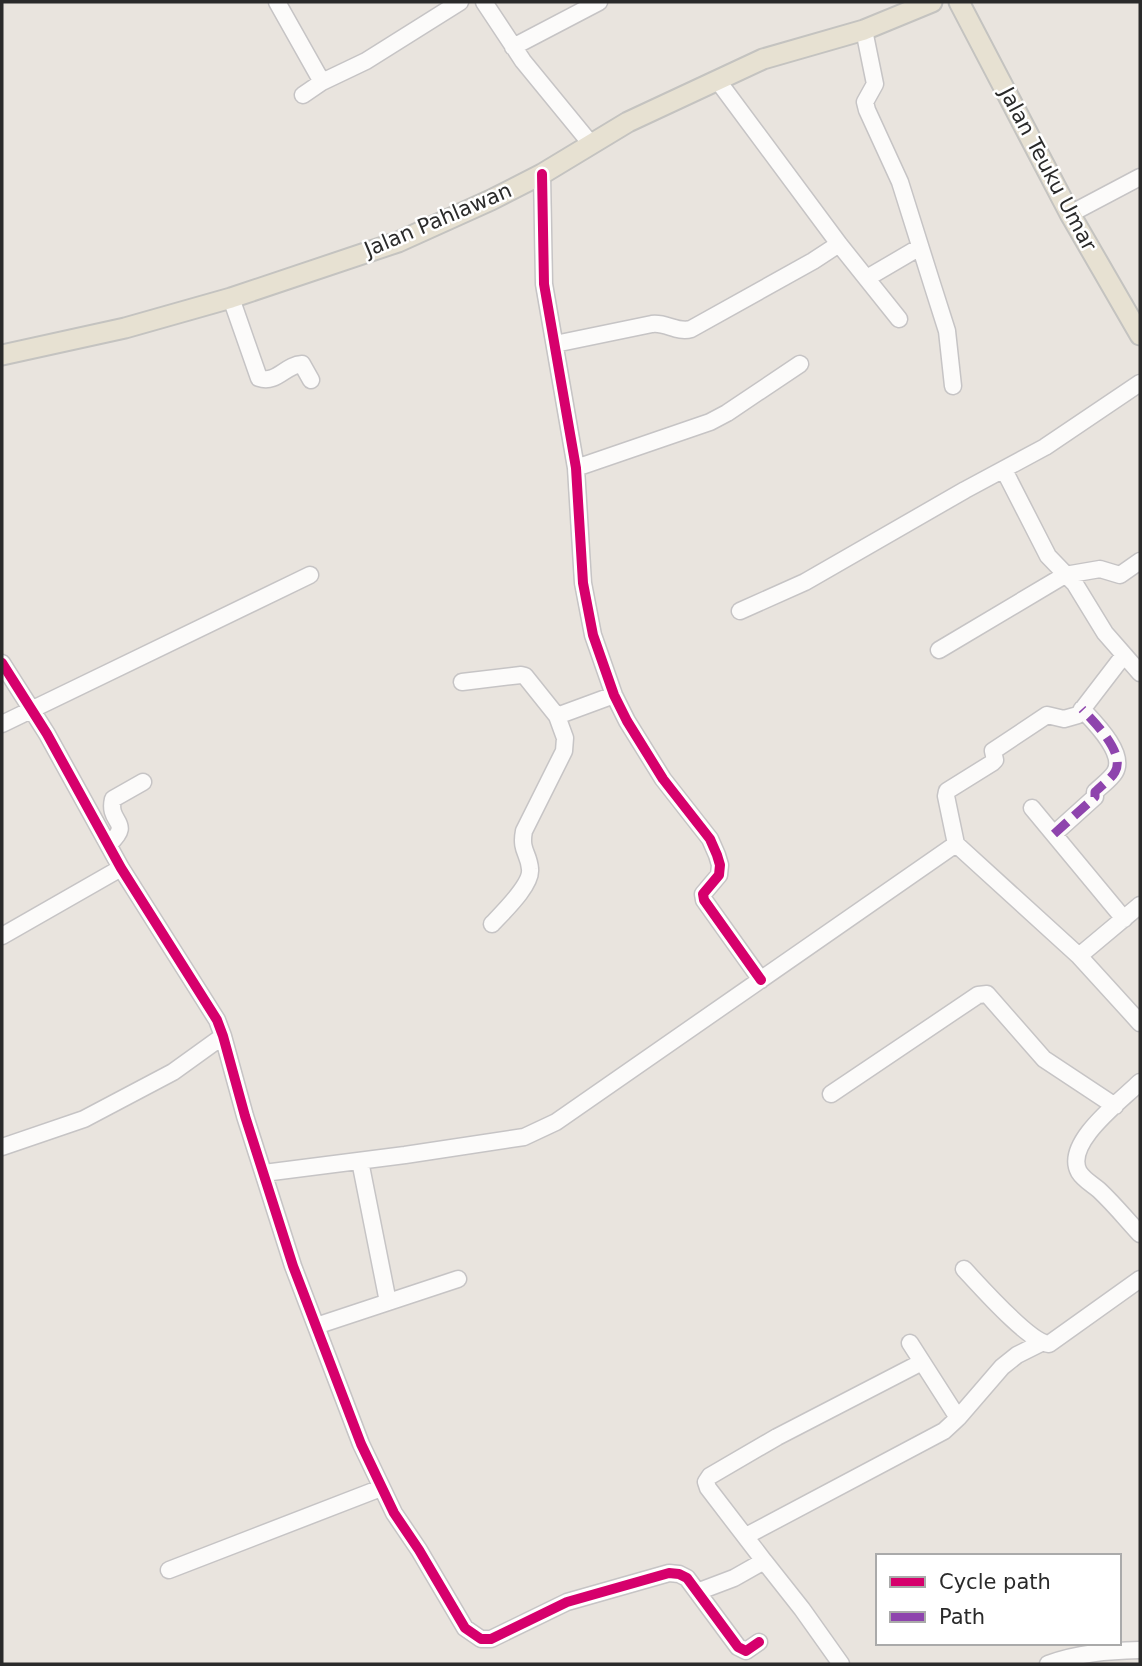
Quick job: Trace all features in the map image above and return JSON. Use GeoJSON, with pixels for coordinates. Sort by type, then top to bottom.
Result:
{"type":"FeatureCollection","features":[{"type":"Feature","properties":{"kind":"main road","name":"Jalan Pahlawan"},"geometry":{"type":"LineString","coordinates":[[2,355],[125,328],[231,298],[398,242],[491,200],[673,100],[763,58],[864,30],[932,2]]}},
{"type":"Feature","properties":{"kind":"main road","name":"Jalan Teuku Umar"},"geometry":{"type":"LineString","coordinates":[[959,2],[1070,214],[1140,335]]}},
{"type":"Feature","properties":{"kind":"street"},"geometry":{"type":"LineString","coordinates":[[277,2],[322,82]]}},
{"type":"Feature","properties":{"kind":"street"},"geometry":{"type":"LineString","coordinates":[[303,95],[322,82],[366,61],[460,2]]}},
{"type":"Feature","properties":{"kind":"street"},"geometry":{"type":"LineString","coordinates":[[484,2],[513,47],[591,144]]}},
{"type":"Feature","properties":{"kind":"street"},"geometry":{"type":"LineString","coordinates":[[513,47],[599,2]]}},
{"type":"Feature","properties":{"kind":"street"},"geometry":{"type":"LineString","coordinates":[[864,30],[875,84],[875,89],[865,102],[900,182],[947,331],[953,386]]}},
{"type":"Feature","properties":{"kind":"street"},"geometry":{"type":"LineString","coordinates":[[718,81],[839,244],[899,319]]}},
{"type":"Feature","properties":{"kind":"street"},"geometry":{"type":"LineString","coordinates":[[542,174],[544,284],[576,467],[583,583],[593,635],[614,695],[627,721],[663,779],[710,839],[720,865],[719,874],[703,894],[704,900],[761,981]]}},
{"type":"Feature","properties":{"kind":"street"},"geometry":{"type":"LineString","coordinates":[[1070,214],[1140,177]]}},
{"type":"Feature","properties":{"kind":"street"},"geometry":{"type":"LineString","coordinates":[[555,344],[660,323],[684,331],[691,329],[839,244]]}},
{"type":"Feature","properties":{"kind":"street"},"geometry":{"type":"LineString","coordinates":[[867,278],[920,247]]}},
{"type":"Feature","properties":{"kind":"street"},"geometry":{"type":"LineString","coordinates":[[231,298],[259,379],[272,380],[296,364],[302,364],[311,380]]}},
{"type":"Feature","properties":{"kind":"street"},"geometry":{"type":"LineString","coordinates":[[576,467],[710,422],[800,364]]}},
{"type":"Feature","properties":{"kind":"street"},"geometry":{"type":"LineString","coordinates":[[740,611],[805,582],[1045,447],[1140,383]]}},
{"type":"Feature","properties":{"kind":"street"},"geometry":{"type":"LineString","coordinates":[[1004,470],[1044,550],[1081,592],[1105,633],[1140,673]]}},
{"type":"Feature","properties":{"kind":"street"},"geometry":{"type":"LineString","coordinates":[[939,650],[1065,575],[1100,569],[1120,575],[1140,561]]}},
{"type":"Feature","properties":{"kind":"street"},"geometry":{"type":"LineString","coordinates":[[2,724],[310,575]]}},
{"type":"Feature","properties":{"kind":"street"},"geometry":{"type":"LineString","coordinates":[[1124,655],[1083,709],[1070,719],[1047,715],[993,751],[995,760],[992,763],[947,792],[946,796],[956,844],[1079,956],[1140,1023]]}},
{"type":"Feature","properties":{"kind":"street"},"geometry":{"type":"LineString","coordinates":[[2,663],[121,868],[204,998],[223,1035],[245,1116],[293,1266],[361,1444],[394,1513],[466,1628],[481,1639],[491,1639],[568,1602],[669,1573],[687,1578],[738,1647],[746,1651],[760,1642]]}},
{"type":"Feature","properties":{"kind":"street"},"geometry":{"type":"LineString","coordinates":[[462,682],[521,675],[529,680],[557,716],[565,738],[564,751],[524,831],[523,851],[530,866],[527,883],[492,924]]}},
{"type":"Feature","properties":{"kind":"street"},"geometry":{"type":"LineString","coordinates":[[557,716],[614,695]]}},
{"type":"Feature","properties":{"kind":"street"},"geometry":{"type":"LineString","coordinates":[[1054,834],[1095,797],[1095,792],[1115,771],[1117,764],[1114,746],[1083,709]]}},
{"type":"Feature","properties":{"kind":"street"},"geometry":{"type":"LineString","coordinates":[[109,844],[120,834],[121,829],[110,808],[113,799],[143,782]]}},
{"type":"Feature","properties":{"kind":"street"},"geometry":{"type":"LineString","coordinates":[[1032,808],[1124,919]]}},
{"type":"Feature","properties":{"kind":"street"},"geometry":{"type":"LineString","coordinates":[[264,1173],[523,1137],[541,1130],[761,981],[956,844]]}},
{"type":"Feature","properties":{"kind":"street"},"geometry":{"type":"LineString","coordinates":[[2,936],[121,868]]}},
{"type":"Feature","properties":{"kind":"street"},"geometry":{"type":"LineString","coordinates":[[1079,956],[1140,905]]}},
{"type":"Feature","properties":{"kind":"street"},"geometry":{"type":"LineString","coordinates":[[831,1094],[978,995],[987,994],[1044,1059],[1115,1107]]}},
{"type":"Feature","properties":{"kind":"street"},"geometry":{"type":"LineString","coordinates":[[2,1147],[84,1119],[173,1072],[223,1035]]}},
{"type":"Feature","properties":{"kind":"street"},"geometry":{"type":"LineString","coordinates":[[1140,1083],[1087,1134],[1076,1156],[1077,1166],[1087,1181],[1098,1189],[1140,1234]]}},
{"type":"Feature","properties":{"kind":"street"},"geometry":{"type":"LineString","coordinates":[[360,1161],[388,1302]]}},
{"type":"Feature","properties":{"kind":"street"},"geometry":{"type":"LineString","coordinates":[[964,1269],[1041,1343]]}},
{"type":"Feature","properties":{"kind":"street"},"geometry":{"type":"LineString","coordinates":[[316,1326],[458,1279]]}},
{"type":"Feature","properties":{"kind":"street"},"geometry":{"type":"LineString","coordinates":[[746,1536],[944,1431],[1002,1367],[1017,1355],[1041,1343],[1055,1342],[1140,1279]]}},
{"type":"Feature","properties":{"kind":"street"},"geometry":{"type":"LineString","coordinates":[[910,1343],[958,1418]]}},
{"type":"Feature","properties":{"kind":"street"},"geometry":{"type":"LineString","coordinates":[[832,1661],[802,1609],[706,1482],[710,1476],[777,1437],[922,1362]]}},
{"type":"Feature","properties":{"kind":"street"},"geometry":{"type":"LineString","coordinates":[[169,1570],[381,1488]]}},
{"type":"Feature","properties":{"kind":"street"},"geometry":{"type":"LineString","coordinates":[[697,1592],[734,1578],[764,1561]]}},
{"type":"Feature","properties":{"kind":"street"},"geometry":{"type":"LineString","coordinates":[[1048,1664],[1093,1652],[1140,1650]]}},
{"type":"Feature","properties":{"kind":"marked path"},"geometry":{"type":"LineString","coordinates":[[1054,834],[1095,797],[1095,792],[1113,775],[1117,764],[1113,747],[1082,709]]}},
{"type":"Feature","properties":{"kind":"cycle path"},"geometry":{"type":"LineString","coordinates":[[542,174],[544,284],[576,468],[583,583],[593,635],[614,695],[627,721],[663,779],[710,839],[717,855],[719,875],[703,894],[704,900],[761,980]]}},
{"type":"Feature","properties":{"kind":"cycle path"},"geometry":{"type":"LineString","coordinates":[[2,663],[47,734],[121,868],[217,1020],[293,1266],[361,1444],[394,1513],[465,1628],[481,1639],[491,1639],[567,1602],[669,1573],[687,1578],[738,1647],[746,1651],[759,1642]]}}]}
